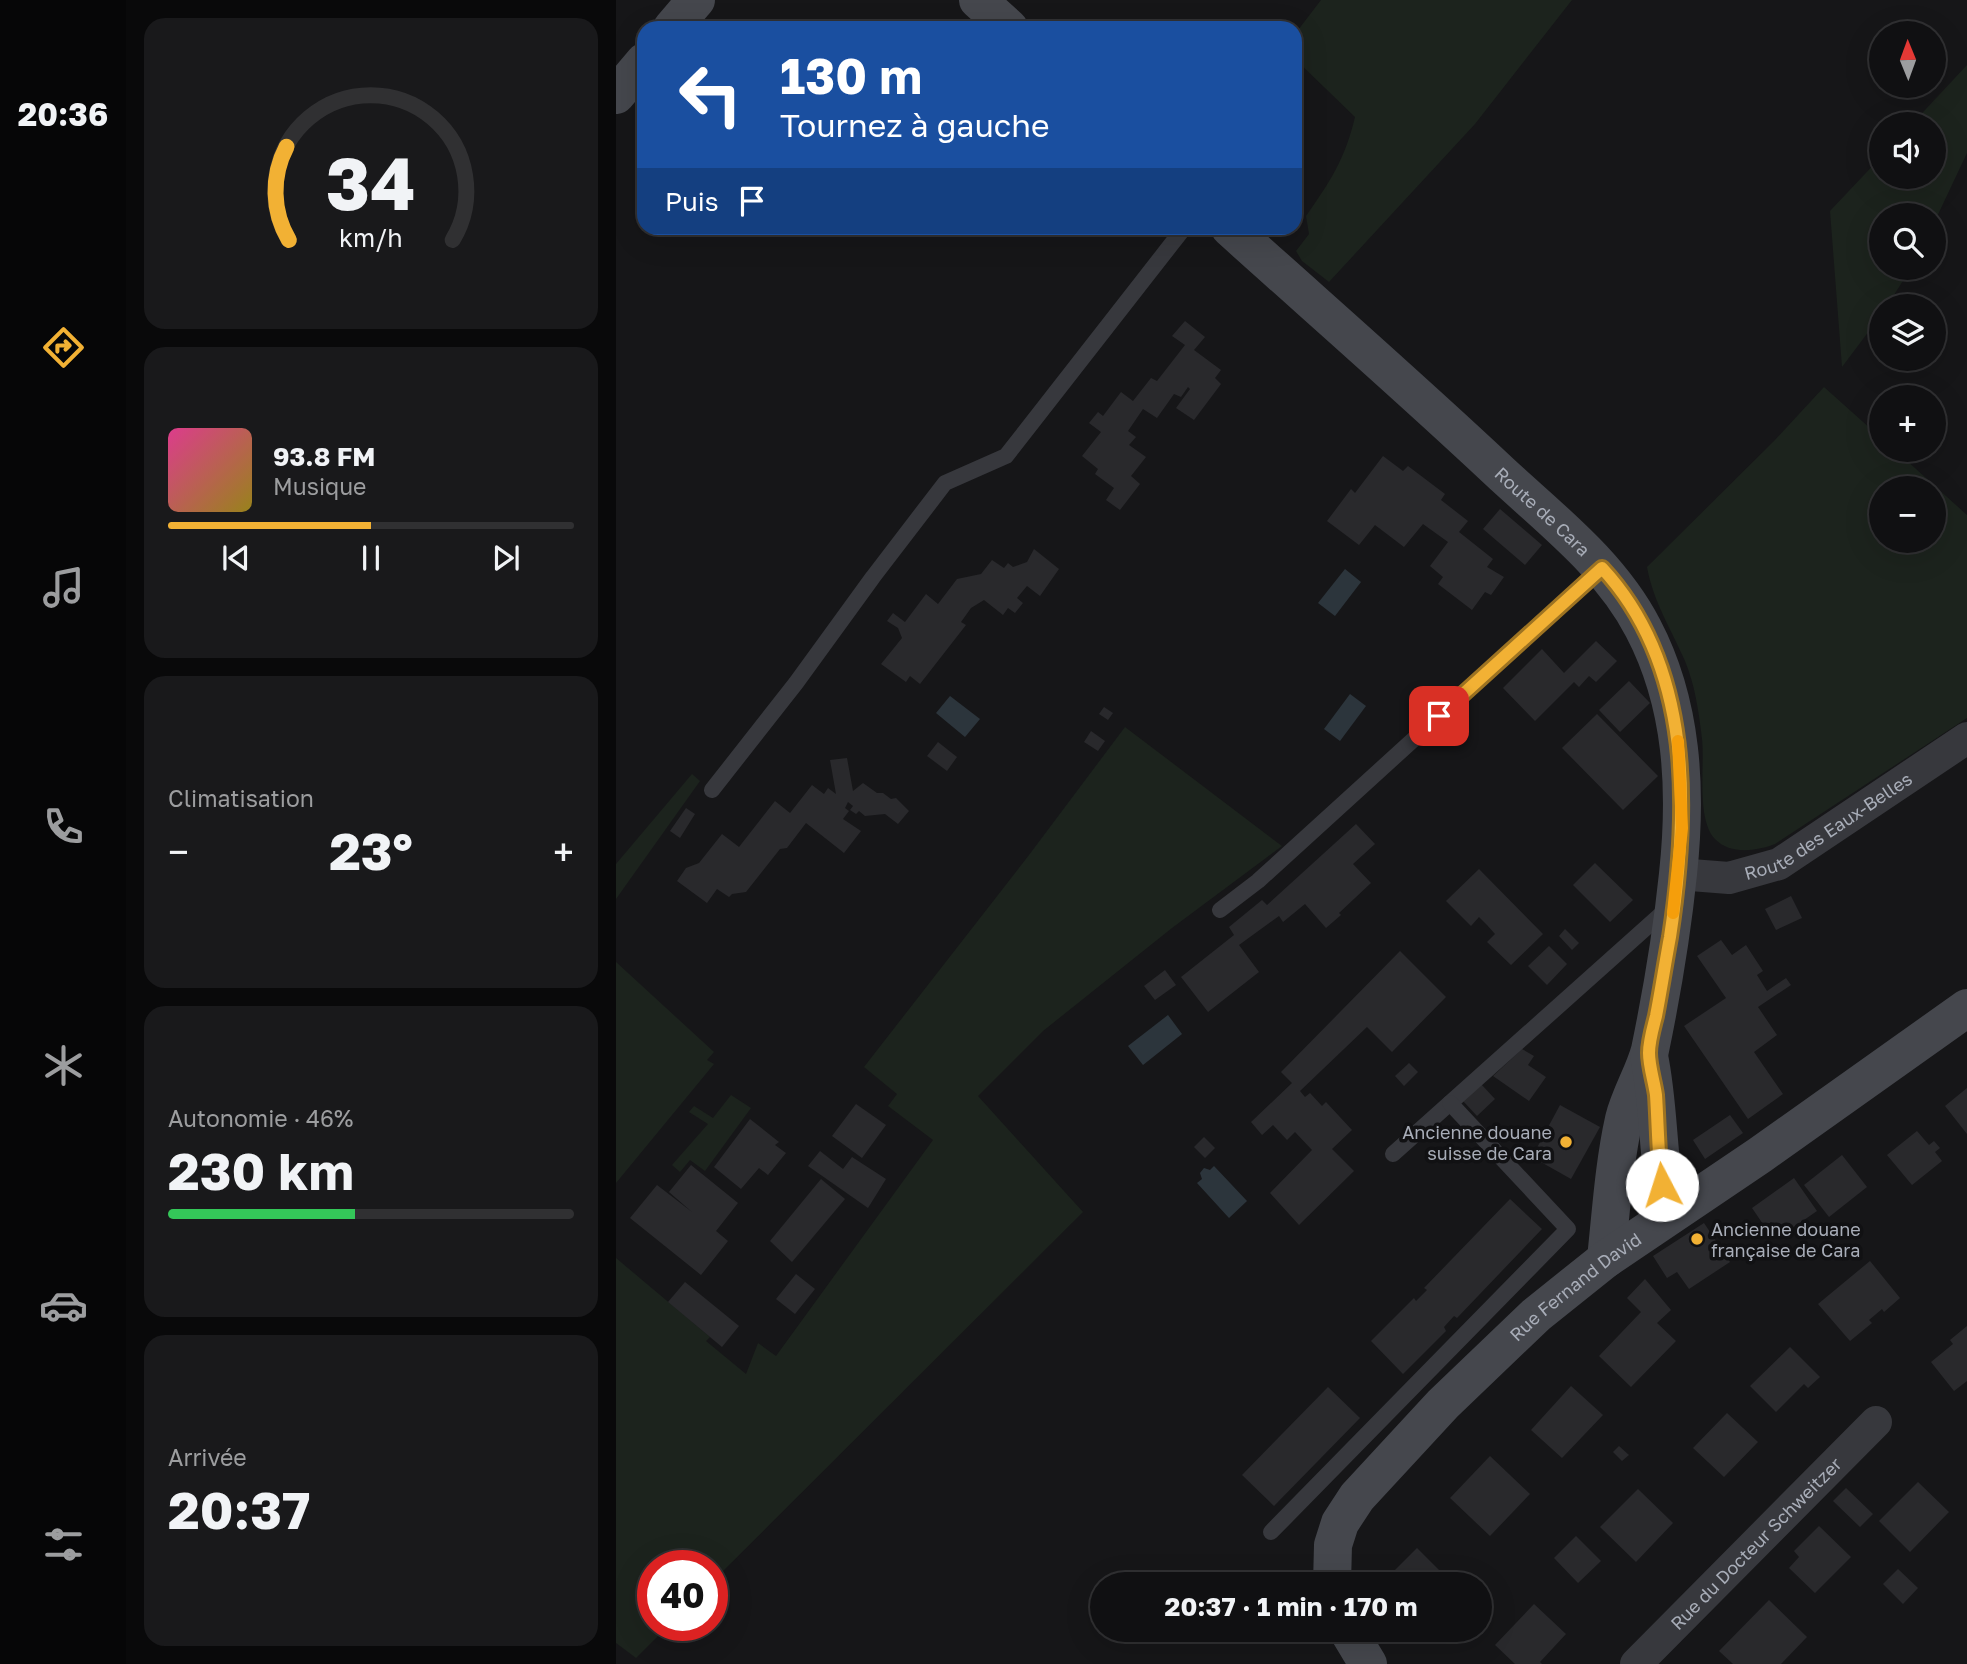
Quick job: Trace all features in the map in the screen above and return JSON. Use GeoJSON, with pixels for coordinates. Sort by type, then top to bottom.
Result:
{"type":"FeatureCollection","features":[{"type":"Feature","properties":{"kind":"street"},"geometry":{"type":"LineString","coordinates":[[678,21],[696,0]]}},
{"type":"Feature","properties":{"kind":"street"},"geometry":{"type":"LineString","coordinates":[[978,0],[1001,21]]}},
{"type":"Feature","properties":{"kind":"street"},"geometry":{"type":"LineString","coordinates":[[616,95],[637,70]]}},
{"type":"Feature","properties":{"kind":"street","name":"Route de Cara"},"geometry":{"type":"LineString","coordinates":[[1238,235],[1474,447],[1602,568],[1621,591],[1644,630],[1661,669],[1674,714],[1682,828],[1676,888],[1649,1054],[1625,1117],[1618,1153],[1606,1259]]}},
{"type":"Feature","properties":{"kind":"street","name":"Route des Eaux-Belles"},"geometry":{"type":"LineString","coordinates":[[1676,888],[1729,878],[1779,864],[1967,738]]}},
{"type":"Feature","properties":{"kind":"street","name":"Rue Fernand David"},"geometry":{"type":"LineString","coordinates":[[1332,1572],[1333,1545],[1340,1523],[1357,1497],[1443,1404],[1544,1308],[1606,1259],[1760,1155],[1967,1008]]}},
{"type":"Feature","properties":{"kind":"street","name":"Route de Cara"},"geometry":{"type":"LineString","coordinates":[[1649,1054],[1654,1084],[1660,1177],[1669,1216]]}},
{"type":"Feature","properties":{"kind":"street","name":"Rue du Docteur Schweitzer"},"geometry":{"type":"LineString","coordinates":[[1636,1664],[1876,1422]]}},
{"type":"Feature","properties":{"kind":"street"},"geometry":{"type":"LineString","coordinates":[[1355,1642],[1368,1664]]}},
{"type":"Feature","properties":{"kind":"lane"},"geometry":{"type":"LineString","coordinates":[[712,790],[796,683],[945,483],[1006,456],[1179,235]]}},
{"type":"Feature","properties":{"kind":"lane"},"geometry":{"type":"LineString","coordinates":[[1220,909],[1258,881],[1602,568]]}},
{"type":"Feature","properties":{"kind":"lane"},"geometry":{"type":"LineString","coordinates":[[1393,1154],[1676,888]]}},
{"type":"Feature","properties":{"kind":"lane"},"geometry":{"type":"LineString","coordinates":[[1271,1532],[1568,1229],[1450,1103]]}},
{"type":"Feature","properties":{"kind":"shaded area"},"geometry":{"type":"Polygon","coordinates":[[[1321,0],[1572,0],[1475,124],[1329,282],[1302,261],[1296,251],[1309,234],[1306,216],[1336,170],[1355,117],[1302,66],[1302,25],[1321,0]]]}},
{"type":"Feature","properties":{"kind":"shaded area"},"geometry":{"type":"Polygon","coordinates":[[[1967,65],[1967,153],[1943,203],[1869,203],[1869,280],[1903,280],[1895,294],[1869,294],[1869,331],[1842,367],[1830,211],[1869,170],[1869,189],[1946,189],[1946,112],[1923,112],[1936,98],[1946,98],[1946,88],[1967,65]]]}},
{"type":"Feature","properties":{"kind":"shaded area"},"geometry":{"type":"Polygon","coordinates":[[[1824,387],[1869,427],[1869,462],[1908,462],[1924,476],[1869,476],[1869,553],[1946,553],[1946,496],[1967,515],[1967,718],[1775,844],[1752,850],[1728,848],[1715,839],[1705,819],[1702,792],[1703,750],[1694,689],[1685,661],[1658,603],[1647,567],[1774,441],[1824,387]]]}},
{"type":"Feature","properties":{"kind":"shaded area"},"geometry":{"type":"Polygon","coordinates":[[[1345,569],[1361,582],[1335,616],[1318,603],[1345,569]]]}},
{"type":"Feature","properties":{"kind":"shaded area"},"geometry":{"type":"Polygon","coordinates":[[[1350,694],[1366,706],[1340,741],[1324,729],[1350,694]]]}},
{"type":"Feature","properties":{"kind":"shaded area"},"geometry":{"type":"Polygon","coordinates":[[[950,696],[980,719],[965,737],[936,713],[950,696]]]}},
{"type":"Feature","properties":{"kind":"shaded area"},"geometry":{"type":"Polygon","coordinates":[[[1125,727],[1282,846],[1172,928],[1043,1031],[978,1096],[1083,1212],[728,1566],[728,1550],[637,1550],[637,1641],[653,1641],[636,1658],[616,1643],[616,1258],[710,1337],[706,1341],[746,1374],[758,1343],[776,1356],[933,1140],[888,1106],[897,1094],[864,1067],[1125,727]]]}},
{"type":"Feature","properties":{"kind":"shaded area"},"geometry":{"type":"Polygon","coordinates":[[[692,774],[700,781],[616,899],[616,864],[692,774]]]}},
{"type":"Feature","properties":{"kind":"shaded area"},"geometry":{"type":"Polygon","coordinates":[[[616,962],[714,1052],[707,1060],[714,1064],[616,1183],[616,962]]]}},
{"type":"Feature","properties":{"kind":"shaded area"},"geometry":{"type":"Polygon","coordinates":[[[1168,1015],[1182,1034],[1143,1065],[1128,1046],[1168,1015]]]}},
{"type":"Feature","properties":{"kind":"shaded area"},"geometry":{"type":"Polygon","coordinates":[[[731,1095],[751,1108],[705,1171],[690,1160],[680,1172],[672,1165],[708,1124],[689,1112],[694,1106],[713,1118],[731,1095]]]}},
{"type":"Feature","properties":{"kind":"shaded area"},"geometry":{"type":"Polygon","coordinates":[[[1214,1166],[1247,1201],[1229,1218],[1197,1183],[1202,1179],[1200,1173],[1204,1168],[1210,1170],[1214,1166]]]}},
{"type":"Feature","properties":{"kind":"building"},"geometry":{"type":"Polygon","coordinates":[[[1185,321],[1205,337],[1194,350],[1221,370],[1215,378],[1221,384],[1194,420],[1176,408],[1190,389],[1188,387],[1181,397],[1174,394],[1157,418],[1143,409],[1128,431],[1136,437],[1129,445],[1146,457],[1131,476],[1140,484],[1120,510],[1106,500],[1114,488],[1095,474],[1098,469],[1082,456],[1101,432],[1089,423],[1098,412],[1103,416],[1121,392],[1133,401],[1151,378],[1157,381],[1185,345],[1172,336],[1185,321]]]}},
{"type":"Feature","properties":{"kind":"building"},"geometry":{"type":"Polygon","coordinates":[[[1383,456],[1403,471],[1408,466],[1445,494],[1441,500],[1468,521],[1459,532],[1493,559],[1487,567],[1504,577],[1491,595],[1485,592],[1472,610],[1438,584],[1443,577],[1430,566],[1448,542],[1423,524],[1404,547],[1375,525],[1359,545],[1327,521],[1351,489],[1355,493],[1383,456]]]}},
{"type":"Feature","properties":{"kind":"building"},"geometry":{"type":"Polygon","coordinates":[[[1500,509],[1542,545],[1525,565],[1483,529],[1500,509]]]}},
{"type":"Feature","properties":{"kind":"building"},"geometry":{"type":"Polygon","coordinates":[[[1034,549],[1059,569],[1040,596],[1027,586],[1017,598],[1023,603],[1015,613],[1008,608],[1003,615],[984,600],[971,608],[961,622],[966,625],[920,684],[910,676],[906,682],[881,664],[902,638],[898,628],[887,621],[893,613],[905,622],[926,594],[938,604],[957,579],[981,574],[992,560],[1004,568],[1008,563],[1013,567],[1027,562],[1034,549]]]}},
{"type":"Feature","properties":{"kind":"building"},"geometry":{"type":"Polygon","coordinates":[[[1596,641],[1617,661],[1596,682],[1589,676],[1579,687],[1574,682],[1535,721],[1503,688],[1542,649],[1564,673],[1596,641]]]}},
{"type":"Feature","properties":{"kind":"building"},"geometry":{"type":"Polygon","coordinates":[[[1629,681],[1650,703],[1620,732],[1599,710],[1629,681]]]}},
{"type":"Feature","properties":{"kind":"building"},"geometry":{"type":"Polygon","coordinates":[[[1104,707],[1113,713],[1108,720],[1099,714],[1104,707]]]}},
{"type":"Feature","properties":{"kind":"building"},"geometry":{"type":"Polygon","coordinates":[[[1597,714],[1658,776],[1623,810],[1562,748],[1597,714]]]}},
{"type":"Feature","properties":{"kind":"building"},"geometry":{"type":"Polygon","coordinates":[[[1091,731],[1105,741],[1098,751],[1084,742],[1091,731]]]}},
{"type":"Feature","properties":{"kind":"building"},"geometry":{"type":"Polygon","coordinates":[[[938,742],[957,757],[947,771],[927,756],[938,742]]]}},
{"type":"Feature","properties":{"kind":"building"},"geometry":{"type":"Polygon","coordinates":[[[847,758],[853,791],[863,783],[877,793],[883,793],[891,799],[896,798],[909,811],[898,824],[885,814],[865,816],[859,811],[856,814],[850,810],[853,806],[848,802],[845,808],[849,811],[843,819],[861,831],[844,853],[806,823],[787,848],[780,849],[746,892],[729,897],[717,889],[707,903],[677,881],[686,868],[699,863],[722,834],[739,847],[775,801],[790,813],[812,785],[824,794],[828,788],[836,794],[830,760],[847,758]]]}},
{"type":"Feature","properties":{"kind":"building"},"geometry":{"type":"Polygon","coordinates":[[[686,808],[695,814],[680,838],[670,831],[686,808]]]}},
{"type":"Feature","properties":{"kind":"building"},"geometry":{"type":"Polygon","coordinates":[[[1356,824],[1375,844],[1353,864],[1371,883],[1326,928],[1305,904],[1283,922],[1279,916],[1239,945],[1259,972],[1208,1012],[1181,977],[1234,935],[1229,927],[1262,900],[1267,905],[1356,824]]]}},
{"type":"Feature","properties":{"kind":"building"},"geometry":{"type":"Polygon","coordinates":[[[1595,863],[1633,900],[1610,922],[1573,885],[1595,863]]]}},
{"type":"Feature","properties":{"kind":"building"},"geometry":{"type":"Polygon","coordinates":[[[1479,869],[1543,934],[1511,965],[1487,942],[1495,934],[1479,917],[1471,926],[1446,901],[1479,869]]]}},
{"type":"Feature","properties":{"kind":"building"},"geometry":{"type":"Polygon","coordinates":[[[1791,896],[1802,918],[1776,930],[1765,909],[1791,896]]]}},
{"type":"Feature","properties":{"kind":"building"},"geometry":{"type":"Polygon","coordinates":[[[1565,929],[1579,943],[1572,950],[1559,936],[1565,929]]]}},
{"type":"Feature","properties":{"kind":"building"},"geometry":{"type":"Polygon","coordinates":[[[1721,940],[1732,955],[1746,945],[1763,971],[1757,975],[1767,991],[1786,978],[1791,985],[1758,1007],[1777,1035],[1754,1052],[1783,1094],[1748,1119],[1684,1026],[1726,998],[1697,956],[1721,940]]]}},
{"type":"Feature","properties":{"kind":"building"},"geometry":{"type":"Polygon","coordinates":[[[1549,946],[1567,964],[1547,985],[1528,966],[1549,946]]]}},
{"type":"Feature","properties":{"kind":"building"},"geometry":{"type":"Polygon","coordinates":[[[1400,951],[1446,997],[1392,1052],[1367,1027],[1300,1091],[1305,1097],[1310,1093],[1322,1106],[1326,1102],[1352,1130],[1332,1149],[1354,1171],[1299,1225],[1270,1193],[1312,1150],[1295,1132],[1287,1140],[1273,1125],[1262,1135],[1251,1122],[1292,1083],[1281,1072],[1400,951]]]}},
{"type":"Feature","properties":{"kind":"building"},"geometry":{"type":"Polygon","coordinates":[[[1165,970],[1176,985],[1155,1000],[1144,986],[1165,970]]]}},
{"type":"Feature","properties":{"kind":"building"},"geometry":{"type":"Polygon","coordinates":[[[1522,1049],[1534,1056],[1528,1065],[1546,1077],[1529,1101],[1493,1076],[1522,1049]]]}},
{"type":"Feature","properties":{"kind":"building"},"geometry":{"type":"Polygon","coordinates":[[[1409,1063],[1418,1072],[1404,1086],[1395,1076],[1409,1063]]]}},
{"type":"Feature","properties":{"kind":"building"},"geometry":{"type":"Polygon","coordinates":[[[1481,1084],[1495,1099],[1477,1116],[1463,1101],[1481,1084]]]}},
{"type":"Feature","properties":{"kind":"building"},"geometry":{"type":"Polygon","coordinates":[[[1967,1088],[1967,1134],[1945,1106],[1967,1088]]]}},
{"type":"Feature","properties":{"kind":"building"},"geometry":{"type":"Polygon","coordinates":[[[856,1104],[886,1125],[862,1158],[832,1136],[856,1104]]]}},
{"type":"Feature","properties":{"kind":"building","name":"Ancienne douane suisse de Cara"},"geometry":{"type":"Polygon","coordinates":[[[1560,1105],[1600,1127],[1571,1179],[1532,1157],[1560,1105]]]}},
{"type":"Feature","properties":{"kind":"building"},"geometry":{"type":"Polygon","coordinates":[[[1730,1115],[1743,1133],[1705,1159],[1693,1140],[1730,1115]]]}},
{"type":"Feature","properties":{"kind":"building"},"geometry":{"type":"Polygon","coordinates":[[[750,1119],[779,1142],[775,1145],[786,1153],[768,1175],[759,1168],[741,1189],[714,1167],[750,1119]]]}},
{"type":"Feature","properties":{"kind":"building"},"geometry":{"type":"Polygon","coordinates":[[[1917,1131],[1929,1145],[1934,1141],[1940,1148],[1935,1152],[1942,1161],[1912,1185],[1887,1155],[1917,1131]]]}},
{"type":"Feature","properties":{"kind":"building"},"geometry":{"type":"Polygon","coordinates":[[[1204,1137],[1215,1148],[1205,1158],[1194,1147],[1204,1137]]]}},
{"type":"Feature","properties":{"kind":"building"},"geometry":{"type":"Polygon","coordinates":[[[820,1151],[843,1169],[852,1157],[886,1179],[868,1208],[808,1166],[820,1151]]]}},
{"type":"Feature","properties":{"kind":"building"},"geometry":{"type":"Polygon","coordinates":[[[1842,1155],[1867,1187],[1829,1217],[1804,1185],[1842,1155]]]}},
{"type":"Feature","properties":{"kind":"building"},"geometry":{"type":"Polygon","coordinates":[[[691,1165],[738,1203],[716,1231],[728,1241],[701,1275],[630,1218],[657,1185],[692,1212],[669,1192],[691,1165]]]}},
{"type":"Feature","properties":{"kind":"building"},"geometry":{"type":"Polygon","coordinates":[[[1794,1178],[1817,1211],[1781,1236],[1771,1222],[1765,1227],[1752,1208],[1794,1178]]]}},
{"type":"Feature","properties":{"kind":"building"},"geometry":{"type":"Polygon","coordinates":[[[821,1179],[845,1199],[792,1262],[770,1241],[821,1179]]]}},
{"type":"Feature","properties":{"kind":"building"},"geometry":{"type":"Polygon","coordinates":[[[1510,1199],[1542,1229],[1457,1318],[1454,1316],[1444,1327],[1446,1331],[1403,1374],[1371,1341],[1414,1298],[1416,1301],[1427,1290],[1424,1288],[1510,1199]]]}},
{"type":"Feature","properties":{"kind":"building","name":"Ancienne douane française de Cara"},"geometry":{"type":"Polygon","coordinates":[[[1704,1223],[1730,1262],[1689,1289],[1677,1272],[1667,1278],[1653,1256],[1704,1223]]]}},
{"type":"Feature","properties":{"kind":"building"},"geometry":{"type":"Polygon","coordinates":[[[1870,1261],[1900,1298],[1884,1312],[1882,1309],[1869,1320],[1872,1323],[1850,1341],[1818,1304],[1870,1261]]]}},
{"type":"Feature","properties":{"kind":"building"},"geometry":{"type":"Polygon","coordinates":[[[796,1274],[815,1289],[795,1314],[776,1299],[796,1274]]]}},
{"type":"Feature","properties":{"kind":"building"},"geometry":{"type":"Polygon","coordinates":[[[1645,1279],[1671,1310],[1657,1323],[1676,1341],[1631,1387],[1599,1356],[1641,1312],[1627,1298],[1645,1279]]]}},
{"type":"Feature","properties":{"kind":"building"},"geometry":{"type":"Polygon","coordinates":[[[685,1282],[739,1326],[722,1347],[668,1302],[685,1282]]]}},
{"type":"Feature","properties":{"kind":"building"},"geometry":{"type":"Polygon","coordinates":[[[1967,1326],[1967,1381],[1954,1391],[1931,1362],[1953,1344],[1950,1340],[1967,1326]]]}},
{"type":"Feature","properties":{"kind":"building"},"geometry":{"type":"Polygon","coordinates":[[[1790,1347],[1820,1377],[1808,1388],[1804,1384],[1776,1412],[1750,1386],[1790,1347]]]}},
{"type":"Feature","properties":{"kind":"building"},"geometry":{"type":"Polygon","coordinates":[[[1571,1386],[1603,1415],[1562,1458],[1531,1430],[1571,1386]]]}},
{"type":"Feature","properties":{"kind":"building"},"geometry":{"type":"Polygon","coordinates":[[[1328,1387],[1360,1418],[1274,1506],[1242,1475],[1328,1387]]]}},
{"type":"Feature","properties":{"kind":"building"},"geometry":{"type":"Polygon","coordinates":[[[1727,1413],[1758,1442],[1724,1477],[1693,1448],[1727,1413]]]}},
{"type":"Feature","properties":{"kind":"building"},"geometry":{"type":"Polygon","coordinates":[[[1619,1446],[1629,1455],[1622,1461],[1613,1452],[1619,1446]]]}},
{"type":"Feature","properties":{"kind":"building"},"geometry":{"type":"Polygon","coordinates":[[[1490,1456],[1530,1494],[1490,1536],[1450,1498],[1490,1456]]]}},
{"type":"Feature","properties":{"kind":"building"},"geometry":{"type":"Polygon","coordinates":[[[1918,1482],[1949,1512],[1910,1552],[1879,1521],[1918,1482]]]}},
{"type":"Feature","properties":{"kind":"building"},"geometry":{"type":"Polygon","coordinates":[[[1846,1488],[1873,1514],[1860,1527],[1833,1501],[1846,1488]]]}},
{"type":"Feature","properties":{"kind":"building"},"geometry":{"type":"Polygon","coordinates":[[[1638,1489],[1673,1523],[1636,1562],[1600,1527],[1638,1489]]]}},
{"type":"Feature","properties":{"kind":"building"},"geometry":{"type":"Polygon","coordinates":[[[1819,1526],[1851,1557],[1815,1593],[1789,1568],[1799,1557],[1794,1551],[1819,1526]]]}},
{"type":"Feature","properties":{"kind":"building"},"geometry":{"type":"Polygon","coordinates":[[[1576,1536],[1601,1561],[1578,1583],[1554,1558],[1576,1536]]]}},
{"type":"Feature","properties":{"kind":"building"},"geometry":{"type":"Polygon","coordinates":[[[1417,1548],[1441,1572],[1393,1572],[1417,1548]]]}},
{"type":"Feature","properties":{"kind":"building"},"geometry":{"type":"Polygon","coordinates":[[[1898,1569],[1918,1588],[1903,1604],[1883,1584],[1898,1569]]]}},
{"type":"Feature","properties":{"kind":"building"},"geometry":{"type":"Polygon","coordinates":[[[1769,1600],[1807,1637],[1781,1664],[1733,1664],[1719,1651],[1769,1600]]]}},
{"type":"Feature","properties":{"kind":"building"},"geometry":{"type":"Polygon","coordinates":[[[1534,1604],[1566,1634],[1540,1662],[1542,1664],[1515,1664],[1495,1645],[1534,1604]]]}},
{"type":"Feature","properties":{"kind":"slow traffic"},"geometry":{"type":"LineString","coordinates":[[1673,913],[1682,828],[1678,741]]}},
{"type":"Feature","properties":{"kind":"place","name":"Ancienne douane suisse de Cara"},"geometry":{"type":"Point","coordinates":[1566,1142]}},
{"type":"Feature","properties":{"kind":"place","name":"Ancienne douane française de Cara"},"geometry":{"type":"Point","coordinates":[1697,1239]}},
{"type":"Feature","properties":{"kind":"route"},"geometry":{"type":"LineString","coordinates":[[1439,716],[1602,568],[1621,591],[1644,630],[1661,669],[1674,714],[1681,789],[1682,828],[1675,903],[1649,1054],[1662,1185]]}}]}
